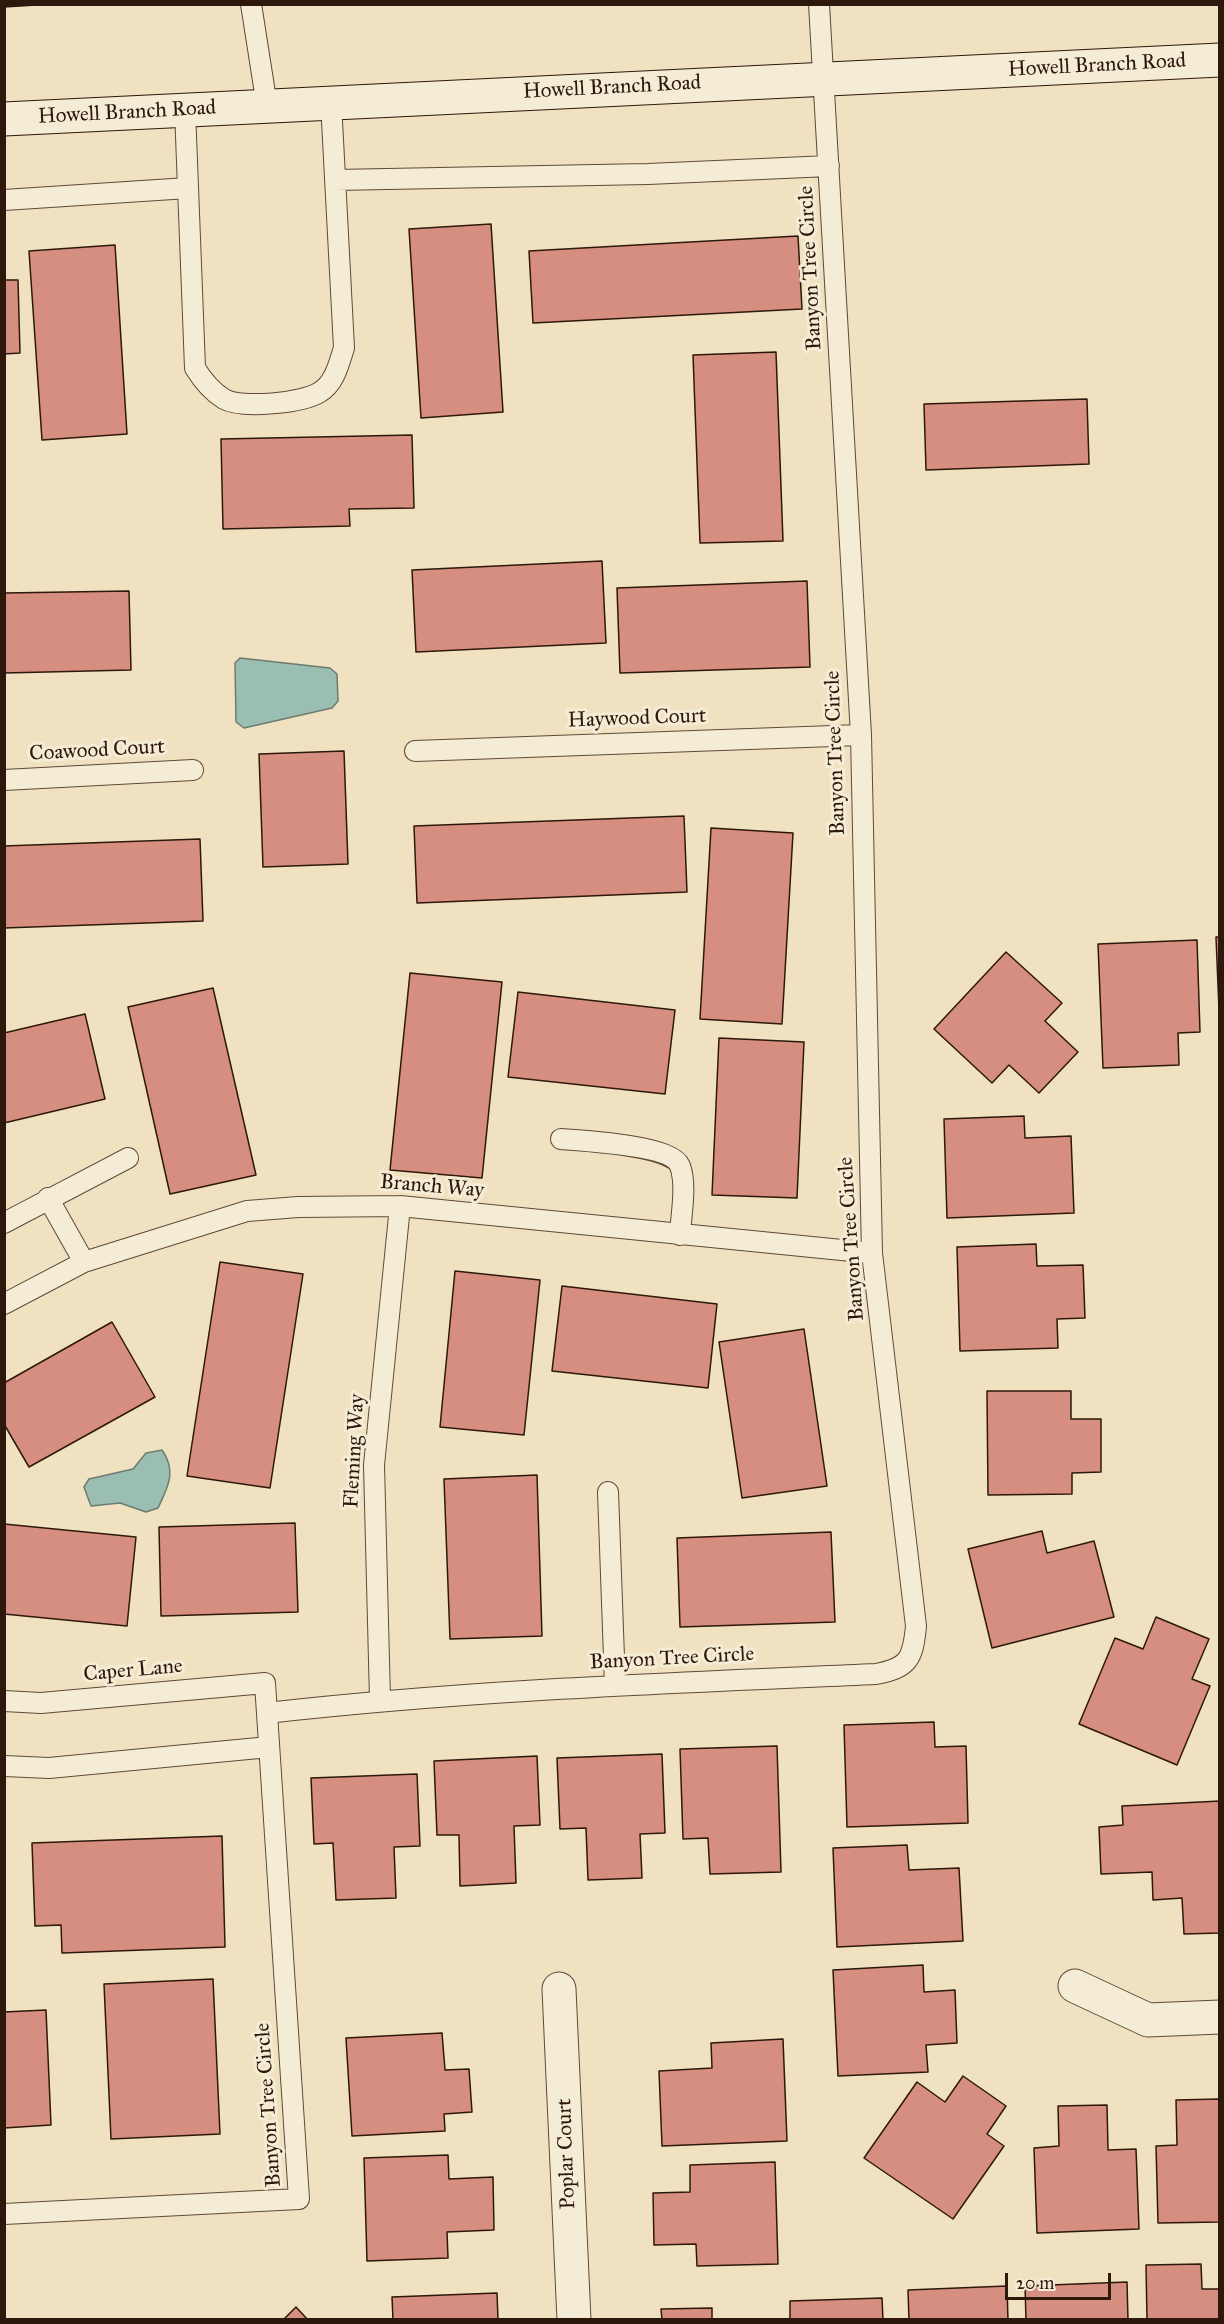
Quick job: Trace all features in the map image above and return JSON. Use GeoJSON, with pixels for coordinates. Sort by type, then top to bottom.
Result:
{"type":"FeatureCollection","features":[{"type":"Feature","properties":{"kind":"main road","name":"Howell Branch Road"},"geometry":{"type":"LineString","coordinates":[[4,119],[1220,60]]}},
{"type":"Feature","properties":{"kind":"main road"},"geometry":{"type":"LineString","coordinates":[[1075,1986],[1148,2020],[1220,2017]]}},
{"type":"Feature","properties":{"kind":"main road","name":"Poplar Court"},"geometry":{"type":"LineString","coordinates":[[559,1989],[574,2319]]}},
{"type":"Feature","properties":{"kind":"lane"},"geometry":{"type":"LineString","coordinates":[[251,4],[267,106]]}},
{"type":"Feature","properties":{"kind":"lane","name":"Banyon Tree Circle"},"geometry":{"type":"LineString","coordinates":[[267,1713],[380,1700],[615,1685],[876,1674],[898,1670],[914,1653],[916,1626],[872,1253],[861,735],[819,4]]}},
{"type":"Feature","properties":{"kind":"lane"},"geometry":{"type":"LineString","coordinates":[[185,110],[195,368],[207,386],[226,400],[256,404],[299,400],[321,392],[334,377],[344,348],[331,102]]}},
{"type":"Feature","properties":{"kind":"lane","name":"Banyon Tree Circle"},"geometry":{"type":"LineString","coordinates":[[335,180],[648,174],[829,166]]}},
{"type":"Feature","properties":{"kind":"lane"},"geometry":{"type":"LineString","coordinates":[[4,200],[188,188]]}},
{"type":"Feature","properties":{"kind":"lane","name":"Haywood Court"},"geometry":{"type":"LineString","coordinates":[[415,751],[861,735]]}},
{"type":"Feature","properties":{"kind":"lane","name":"Coawood Court"},"geometry":{"type":"LineString","coordinates":[[4,780],[193,770]]}},
{"type":"Feature","properties":{"kind":"lane"},"geometry":{"type":"LineString","coordinates":[[561,1139],[656,1151],[671,1156],[680,1165],[682,1180],[680,1236]]}},
{"type":"Feature","properties":{"kind":"lane"},"geometry":{"type":"LineString","coordinates":[[4,1223],[128,1158]]}},
{"type":"Feature","properties":{"kind":"lane"},"geometry":{"type":"LineString","coordinates":[[48,1198],[84,1262]]}},
{"type":"Feature","properties":{"kind":"lane","name":"Branch Way"},"geometry":{"type":"LineString","coordinates":[[4,1304],[84,1262],[247,1211],[332,1206],[400,1206],[680,1236],[872,1253]]}},
{"type":"Feature","properties":{"kind":"lane","name":"Fleming Way"},"geometry":{"type":"LineString","coordinates":[[380,1700],[374,1465],[400,1206]]}},
{"type":"Feature","properties":{"kind":"lane"},"geometry":{"type":"LineString","coordinates":[[608,1492],[615,1685]]}},
{"type":"Feature","properties":{"kind":"lane","name":"Banyon Tree Circle"},"geometry":{"type":"LineString","coordinates":[[4,2214],[299,2199],[265,1683]]}},
{"type":"Feature","properties":{"kind":"lane","name":"Caper Lane"},"geometry":{"type":"LineString","coordinates":[[4,1701],[41,1703],[265,1683]]}},
{"type":"Feature","properties":{"kind":"lane"},"geometry":{"type":"LineString","coordinates":[[4,1766],[49,1768],[269,1747]]}},
{"type":"Feature","properties":{"kind":"water"},"geometry":{"type":"Polygon","coordinates":[[[240,658],[330,668],[337,674],[338,701],[332,708],[244,728],[236,722],[235,663],[240,658]]]}},
{"type":"Feature","properties":{"kind":"water"},"geometry":{"type":"Polygon","coordinates":[[[162,1450],[167,1458],[170,1472],[168,1486],[158,1508],[146,1512],[120,1503],[91,1506],[84,1487],[89,1479],[133,1469],[146,1453],[162,1450]]]}},
{"type":"Feature","properties":{"kind":"building"},"geometry":{"type":"Polygon","coordinates":[[[4,4],[52,4],[4,7],[4,4]]]}},
{"type":"Feature","properties":{"kind":"building"},"geometry":{"type":"Polygon","coordinates":[[[491,224],[503,412],[421,418],[409,229],[491,224]]]}},
{"type":"Feature","properties":{"kind":"building"},"geometry":{"type":"Polygon","coordinates":[[[798,236],[802,309],[533,323],[529,251],[798,236]]]}},
{"type":"Feature","properties":{"kind":"building"},"geometry":{"type":"Polygon","coordinates":[[[115,245],[127,434],[42,440],[29,251],[115,245]]]}},
{"type":"Feature","properties":{"kind":"building"},"geometry":{"type":"Polygon","coordinates":[[[4,280],[18,280],[20,353],[4,354],[4,280]]]}},
{"type":"Feature","properties":{"kind":"building"},"geometry":{"type":"Polygon","coordinates":[[[776,352],[783,541],[700,543],[693,355],[776,352]]]}},
{"type":"Feature","properties":{"kind":"building"},"geometry":{"type":"Polygon","coordinates":[[[1087,399],[1089,464],[926,470],[924,404],[1087,399]]]}},
{"type":"Feature","properties":{"kind":"building"},"geometry":{"type":"Polygon","coordinates":[[[412,435],[414,508],[349,509],[350,526],[223,529],[221,439],[412,435]]]}},
{"type":"Feature","properties":{"kind":"building"},"geometry":{"type":"Polygon","coordinates":[[[602,561],[606,643],[416,652],[412,570],[602,561]]]}},
{"type":"Feature","properties":{"kind":"building"},"geometry":{"type":"Polygon","coordinates":[[[807,581],[810,667],[620,673],[617,588],[807,581]]]}},
{"type":"Feature","properties":{"kind":"building"},"geometry":{"type":"Polygon","coordinates":[[[129,591],[131,670],[4,673],[4,593],[129,591]]]}},
{"type":"Feature","properties":{"kind":"building"},"geometry":{"type":"Polygon","coordinates":[[[344,751],[348,864],[263,867],[259,754],[344,751]]]}},
{"type":"Feature","properties":{"kind":"building"},"geometry":{"type":"Polygon","coordinates":[[[684,816],[687,892],[417,903],[414,826],[684,816]]]}},
{"type":"Feature","properties":{"kind":"building"},"geometry":{"type":"Polygon","coordinates":[[[711,828],[793,833],[782,1024],[700,1019],[711,828]]]}},
{"type":"Feature","properties":{"kind":"building"},"geometry":{"type":"Polygon","coordinates":[[[200,839],[203,921],[4,928],[4,846],[200,839]]]}},
{"type":"Feature","properties":{"kind":"building"},"geometry":{"type":"Polygon","coordinates":[[[1216,937],[1220,937],[1220,1010],[1219,1010],[1216,937]]]}},
{"type":"Feature","properties":{"kind":"building"},"geometry":{"type":"Polygon","coordinates":[[[1197,940],[1200,1032],[1178,1033],[1179,1065],[1103,1068],[1098,944],[1197,940]]]}},
{"type":"Feature","properties":{"kind":"building"},"geometry":{"type":"Polygon","coordinates":[[[1006,952],[1062,1003],[1045,1021],[1078,1052],[1039,1093],[1009,1065],[992,1083],[934,1029],[1006,952]]]}},
{"type":"Feature","properties":{"kind":"building"},"geometry":{"type":"Polygon","coordinates":[[[410,973],[502,982],[482,1178],[390,1170],[410,973]]]}},
{"type":"Feature","properties":{"kind":"building"},"geometry":{"type":"Polygon","coordinates":[[[213,988],[256,1175],[170,1194],[128,1007],[213,988]]]}},
{"type":"Feature","properties":{"kind":"building"},"geometry":{"type":"Polygon","coordinates":[[[518,992],[675,1010],[665,1094],[508,1077],[518,992]]]}},
{"type":"Feature","properties":{"kind":"building"},"geometry":{"type":"Polygon","coordinates":[[[85,1014],[105,1099],[4,1123],[4,1033],[85,1014]]]}},
{"type":"Feature","properties":{"kind":"building"},"geometry":{"type":"Polygon","coordinates":[[[719,1038],[804,1042],[797,1198],[712,1195],[719,1038]]]}},
{"type":"Feature","properties":{"kind":"building"},"geometry":{"type":"Polygon","coordinates":[[[1024,1116],[1025,1138],[1071,1136],[1074,1213],[947,1218],[944,1119],[1024,1116]]]}},
{"type":"Feature","properties":{"kind":"building"},"geometry":{"type":"Polygon","coordinates":[[[1036,1244],[1037,1266],[1083,1265],[1085,1318],[1057,1319],[1058,1348],[960,1351],[957,1247],[1036,1244]]]}},
{"type":"Feature","properties":{"kind":"building"},"geometry":{"type":"Polygon","coordinates":[[[220,1262],[303,1274],[270,1488],[187,1476],[220,1262]]]}},
{"type":"Feature","properties":{"kind":"building"},"geometry":{"type":"Polygon","coordinates":[[[455,1271],[540,1280],[524,1435],[440,1427],[455,1271]]]}},
{"type":"Feature","properties":{"kind":"building"},"geometry":{"type":"Polygon","coordinates":[[[562,1286],[717,1304],[708,1388],[552,1371],[562,1286]]]}},
{"type":"Feature","properties":{"kind":"building"},"geometry":{"type":"Polygon","coordinates":[[[112,1322],[155,1397],[29,1467],[4,1424],[4,1383],[112,1322]]]}},
{"type":"Feature","properties":{"kind":"building"},"geometry":{"type":"Polygon","coordinates":[[[804,1329],[827,1486],[742,1498],[719,1342],[804,1329]]]}},
{"type":"Feature","properties":{"kind":"building"},"geometry":{"type":"Polygon","coordinates":[[[987,1391],[1071,1391],[1071,1419],[1101,1419],[1101,1472],[1072,1473],[1072,1494],[988,1495],[987,1391]]]}},
{"type":"Feature","properties":{"kind":"building"},"geometry":{"type":"Polygon","coordinates":[[[537,1475],[542,1636],[450,1639],[444,1479],[537,1475]]]}},
{"type":"Feature","properties":{"kind":"building"},"geometry":{"type":"Polygon","coordinates":[[[295,1523],[298,1612],[161,1616],[159,1527],[295,1523]]]}},
{"type":"Feature","properties":{"kind":"building"},"geometry":{"type":"Polygon","coordinates":[[[4,1524],[136,1537],[127,1626],[4,1614],[4,1524]]]}},
{"type":"Feature","properties":{"kind":"building"},"geometry":{"type":"Polygon","coordinates":[[[1042,1531],[1047,1553],[1094,1541],[1114,1617],[992,1648],[968,1549],[1042,1531]]]}},
{"type":"Feature","properties":{"kind":"building"},"geometry":{"type":"Polygon","coordinates":[[[831,1532],[835,1622],[680,1627],[677,1538],[831,1532]]]}},
{"type":"Feature","properties":{"kind":"building"},"geometry":{"type":"Polygon","coordinates":[[[1156,1617],[1209,1639],[1192,1679],[1210,1686],[1177,1765],[1079,1724],[1115,1638],[1143,1649],[1156,1617]]]}},
{"type":"Feature","properties":{"kind":"building"},"geometry":{"type":"Polygon","coordinates":[[[934,1722],[935,1747],[966,1746],[968,1823],[847,1827],[844,1725],[934,1722]]]}},
{"type":"Feature","properties":{"kind":"building"},"geometry":{"type":"Polygon","coordinates":[[[777,1746],[781,1872],[710,1874],[708,1838],[683,1839],[680,1749],[777,1746]]]}},
{"type":"Feature","properties":{"kind":"building"},"geometry":{"type":"Polygon","coordinates":[[[662,1754],[665,1833],[640,1834],[642,1878],[588,1880],[586,1828],[560,1829],[557,1758],[662,1754]]]}},
{"type":"Feature","properties":{"kind":"building"},"geometry":{"type":"Polygon","coordinates":[[[537,1756],[540,1825],[514,1826],[516,1883],[460,1886],[459,1835],[437,1835],[434,1761],[537,1756]]]}},
{"type":"Feature","properties":{"kind":"building"},"geometry":{"type":"Polygon","coordinates":[[[417,1774],[420,1846],[394,1847],[396,1898],[336,1900],[333,1843],[314,1844],[311,1778],[417,1774]]]}},
{"type":"Feature","properties":{"kind":"building"},"geometry":{"type":"Polygon","coordinates":[[[1220,1801],[1220,1933],[1184,1934],[1182,1898],[1153,1900],[1152,1872],[1101,1874],[1099,1827],[1123,1825],[1122,1806],[1220,1801]]]}},
{"type":"Feature","properties":{"kind":"building"},"geometry":{"type":"Polygon","coordinates":[[[222,1836],[225,1947],[62,1953],[61,1925],[35,1926],[32,1843],[222,1836]]]}},
{"type":"Feature","properties":{"kind":"building"},"geometry":{"type":"Polygon","coordinates":[[[907,1845],[909,1870],[959,1868],[963,1941],[837,1947],[833,1848],[907,1845]]]}},
{"type":"Feature","properties":{"kind":"building"},"geometry":{"type":"Polygon","coordinates":[[[923,1965],[924,1992],[955,1990],[957,2043],[926,2045],[928,2072],[838,2076],[833,1970],[923,1965]]]}},
{"type":"Feature","properties":{"kind":"building"},"geometry":{"type":"Polygon","coordinates":[[[213,1979],[220,2134],[111,2139],[104,1984],[213,1979]]]}},
{"type":"Feature","properties":{"kind":"building"},"geometry":{"type":"Polygon","coordinates":[[[46,2010],[51,2125],[4,2128],[4,2012],[46,2010]]]}},
{"type":"Feature","properties":{"kind":"building"},"geometry":{"type":"Polygon","coordinates":[[[442,2033],[445,2070],[469,2069],[472,2112],[444,2114],[445,2131],[352,2136],[346,2038],[442,2033]]]}},
{"type":"Feature","properties":{"kind":"building"},"geometry":{"type":"Polygon","coordinates":[[[783,2039],[787,2141],[662,2146],[659,2071],[712,2068],[711,2043],[783,2039]]]}},
{"type":"Feature","properties":{"kind":"building"},"geometry":{"type":"Polygon","coordinates":[[[963,2076],[1006,2106],[987,2134],[1004,2146],[953,2219],[864,2158],[917,2082],[945,2102],[963,2076]]]}},
{"type":"Feature","properties":{"kind":"building"},"geometry":{"type":"Polygon","coordinates":[[[1220,2099],[1220,2222],[1158,2223],[1156,2146],[1177,2145],[1176,2100],[1220,2099]]]}},
{"type":"Feature","properties":{"kind":"building"},"geometry":{"type":"Polygon","coordinates":[[[1107,2105],[1108,2150],[1136,2149],[1139,2229],[1037,2233],[1034,2148],[1059,2146],[1058,2106],[1107,2105]]]}},
{"type":"Feature","properties":{"kind":"building"},"geometry":{"type":"Polygon","coordinates":[[[448,2155],[449,2179],[493,2177],[494,2230],[447,2232],[448,2258],[367,2261],[364,2158],[448,2155]]]}},
{"type":"Feature","properties":{"kind":"building"},"geometry":{"type":"Polygon","coordinates":[[[775,2162],[778,2264],[697,2266],[696,2244],[654,2245],[653,2193],[690,2192],[690,2165],[775,2162]]]}},
{"type":"Feature","properties":{"kind":"building"},"geometry":{"type":"Polygon","coordinates":[[[1201,2264],[1202,2289],[1220,2289],[1220,2320],[1147,2320],[1146,2265],[1201,2264]]]}},
{"type":"Feature","properties":{"kind":"building"},"geometry":{"type":"Polygon","coordinates":[[[1127,2282],[1128,2320],[1026,2320],[1025,2286],[1127,2282]]]}},
{"type":"Feature","properties":{"kind":"building"},"geometry":{"type":"Polygon","coordinates":[[[1007,2286],[1008,2320],[909,2320],[908,2290],[1007,2286]]]}},
{"type":"Feature","properties":{"kind":"building"},"geometry":{"type":"Polygon","coordinates":[[[497,2293],[498,2320],[393,2320],[392,2297],[497,2293]]]}},
{"type":"Feature","properties":{"kind":"building"},"geometry":{"type":"Polygon","coordinates":[[[882,2298],[883,2320],[790,2320],[790,2301],[882,2298]]]}},
{"type":"Feature","properties":{"kind":"building"},"geometry":{"type":"Polygon","coordinates":[[[296,2307],[308,2320],[283,2320],[296,2307]]]}},
{"type":"Feature","properties":{"kind":"building"},"geometry":{"type":"Polygon","coordinates":[[[712,2308],[712,2320],[662,2320],[661,2309],[712,2308]]]}}]}
